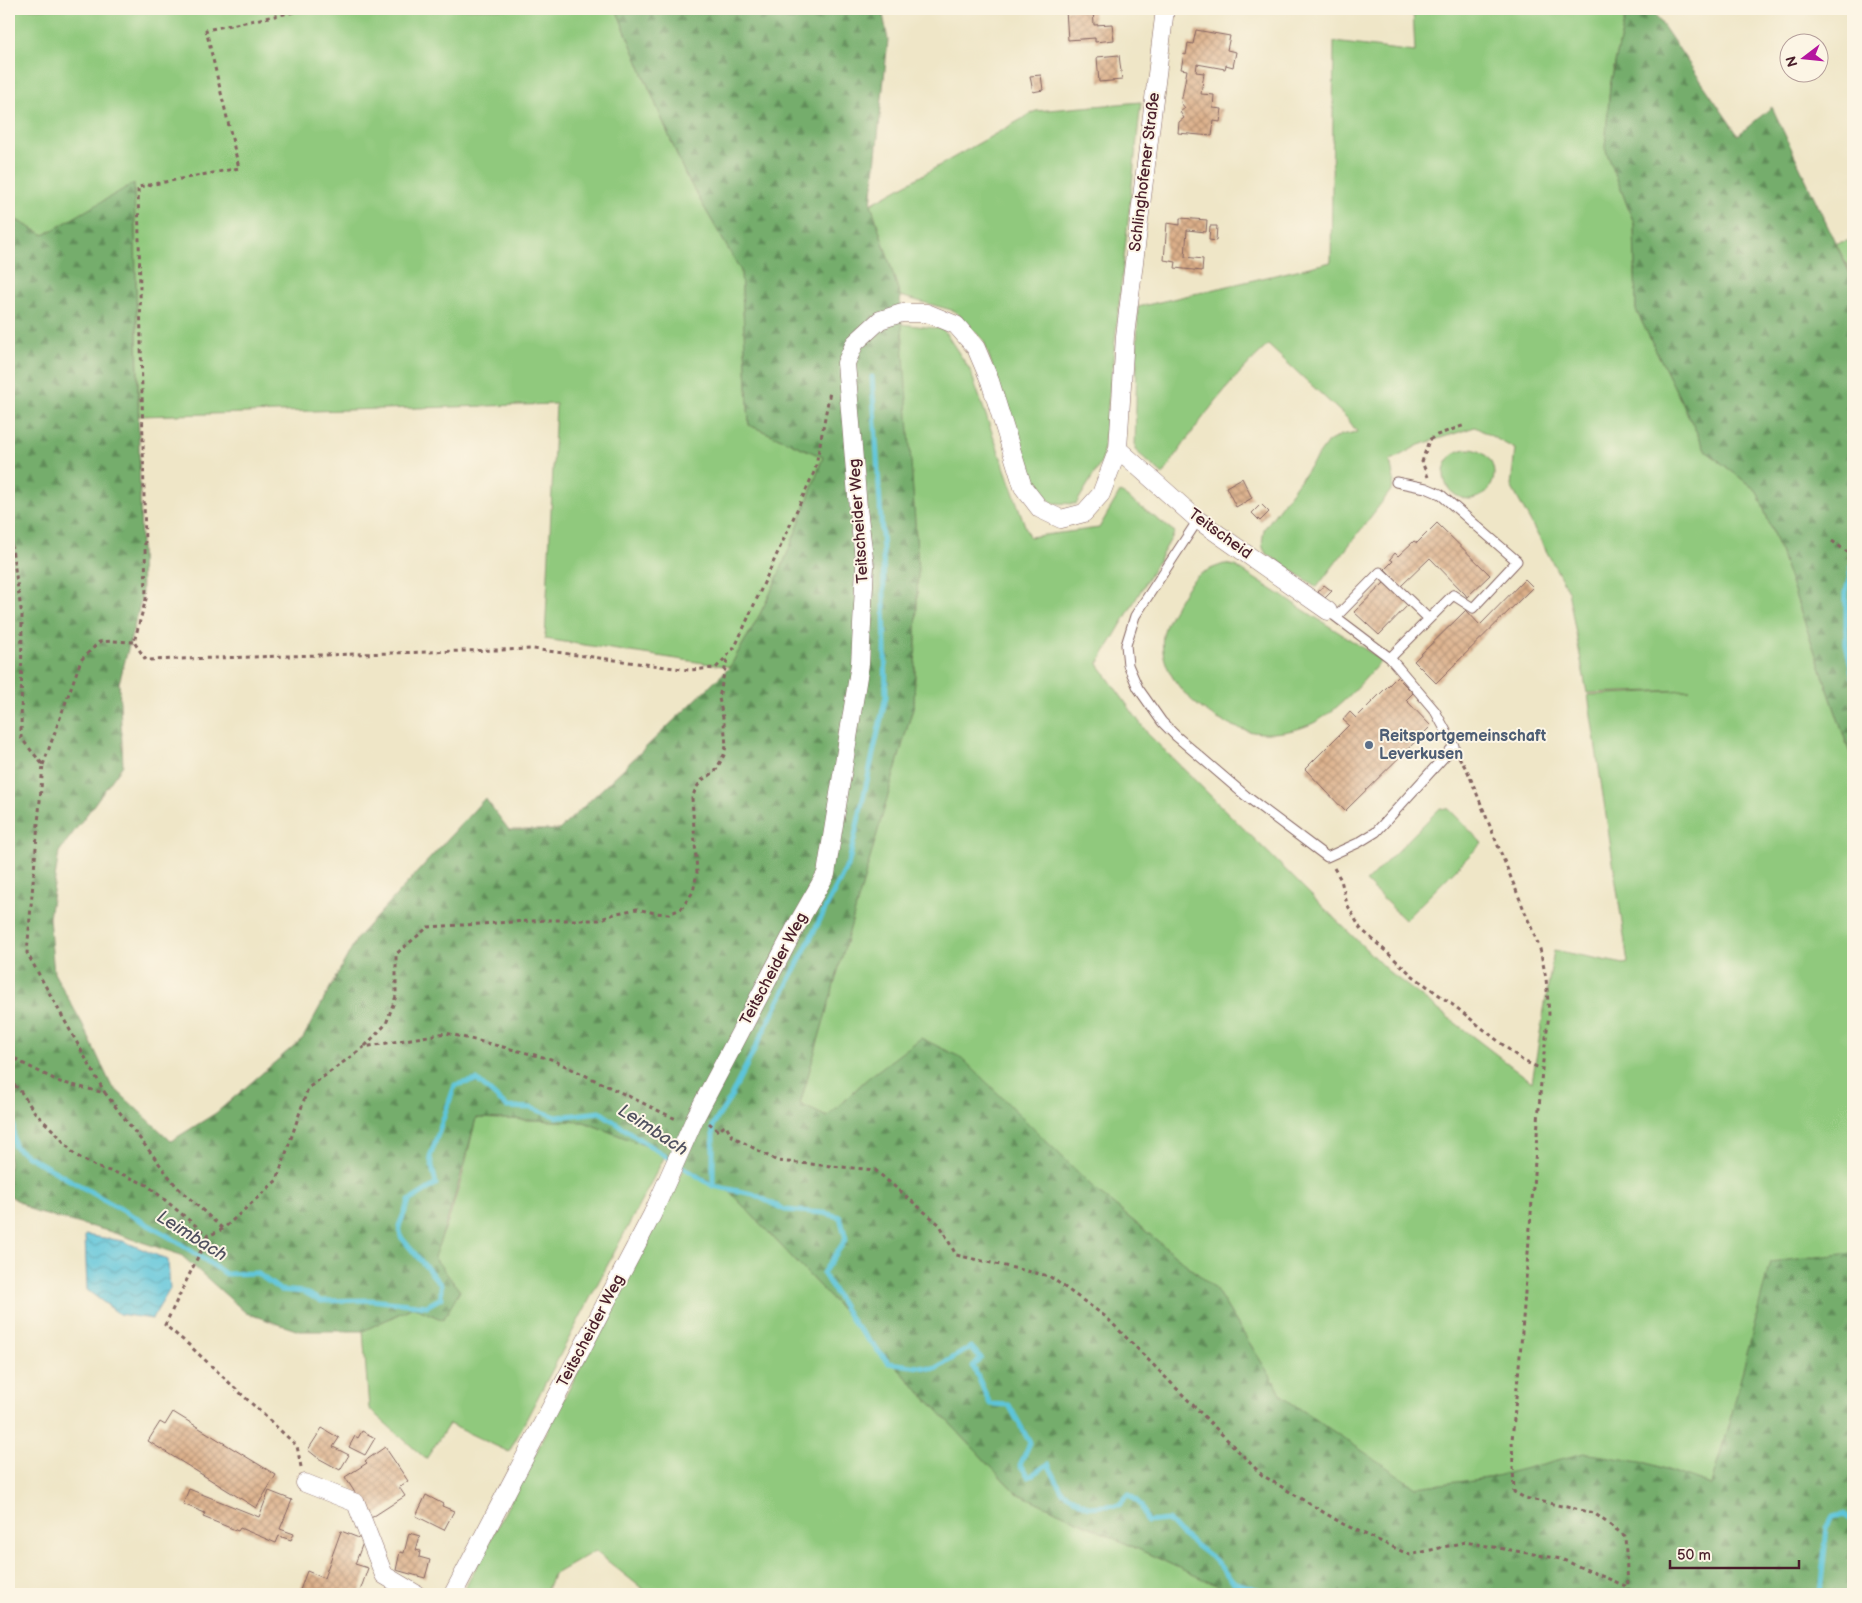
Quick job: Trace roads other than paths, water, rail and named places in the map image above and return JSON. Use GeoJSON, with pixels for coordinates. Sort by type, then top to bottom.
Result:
{"type":"FeatureCollection","features":[{"type":"Feature","properties":{"kind":"street","name":"Schlinghofener Straße"},"geometry":{"type":"LineString","coordinates":[[902,313],[928,313],[956,325],[976,348],[990,381],[1023,487],[1040,509],[1061,518],[1084,513],[1102,494],[1118,449],[1125,336],[1164,9]]}},
{"type":"Feature","properties":{"kind":"street","name":"Teitscheider Weg"},"geometry":{"type":"LineString","coordinates":[[453,1594],[652,1215],[690,1132],[799,921],[826,874],[860,664],[865,566],[858,508],[846,363],[855,343],[880,320],[902,313]]}},
{"type":"Feature","properties":{"kind":"street","name":"Teitscheid"},"geometry":{"type":"LineString","coordinates":[[1118,449],[1198,520],[1332,614]]}},
{"type":"Feature","properties":{"kind":"street"},"geometry":{"type":"LineString","coordinates":[[305,1483],[356,1504],[384,1575],[416,1594]]}},
{"type":"Feature","properties":{"kind":"lane"},"geometry":{"type":"LineString","coordinates":[[1390,658],[1453,595],[1473,608],[1516,561],[1440,494],[1426,488],[1396,482]]}},
{"type":"Feature","properties":{"kind":"lane"},"geometry":{"type":"LineString","coordinates":[[1198,520],[1135,616],[1126,645],[1128,665],[1138,688],[1162,722],[1176,736],[1246,796],[1327,857],[1358,843],[1376,832],[1454,746],[1435,711],[1390,658],[1332,614],[1380,572],[1429,619]]}},
{"type":"Feature","properties":{"kind":"water"},"geometry":{"type":"Polygon","coordinates":[[[85,1235],[123,1241],[168,1260],[170,1289],[152,1319],[119,1314],[87,1290],[85,1235]]]}},
{"type":"Feature","properties":{"kind":"waterway"},"geometry":{"type":"LineString","coordinates":[[713,1186],[713,1125],[729,1100],[849,862],[886,696],[883,551],[872,377]]}},
{"type":"Feature","properties":{"kind":"waterway"},"geometry":{"type":"LineString","coordinates":[[1853,561],[1846,592],[1846,644],[1853,677]]}},
{"type":"Feature","properties":{"kind":"waterway","name":"Leimbach"},"geometry":{"type":"LineString","coordinates":[[9,1120],[13,1123],[14,1146],[26,1155],[173,1239],[226,1274],[257,1273],[280,1290],[304,1292],[321,1301],[370,1300],[427,1306],[441,1298],[441,1285],[401,1237],[399,1226],[409,1201],[436,1184],[430,1157],[455,1085],[477,1080],[507,1107],[531,1108],[557,1117],[600,1112],[713,1186],[753,1194],[785,1210],[824,1213],[840,1217],[846,1239],[823,1273],[854,1324],[889,1363],[935,1369],[971,1347],[981,1358],[973,1366],[990,1404],[1009,1405],[1030,1443],[1020,1465],[1029,1477],[1048,1464],[1062,1491],[1088,1507],[1119,1505],[1129,1494],[1141,1505],[1147,1522],[1168,1520],[1181,1534],[1215,1560],[1233,1582],[1272,1594]]}},
{"type":"Feature","properties":{"kind":"waterway"},"geometry":{"type":"LineString","coordinates":[[1820,1594],[1827,1528],[1833,1517],[1844,1514],[1853,1520]]}},
{"type":"Feature","properties":{"kind":"place","name":"Reitsportgemeinschaft Leverkusen"},"geometry":{"type":"Point","coordinates":[1369,745]}}]}
